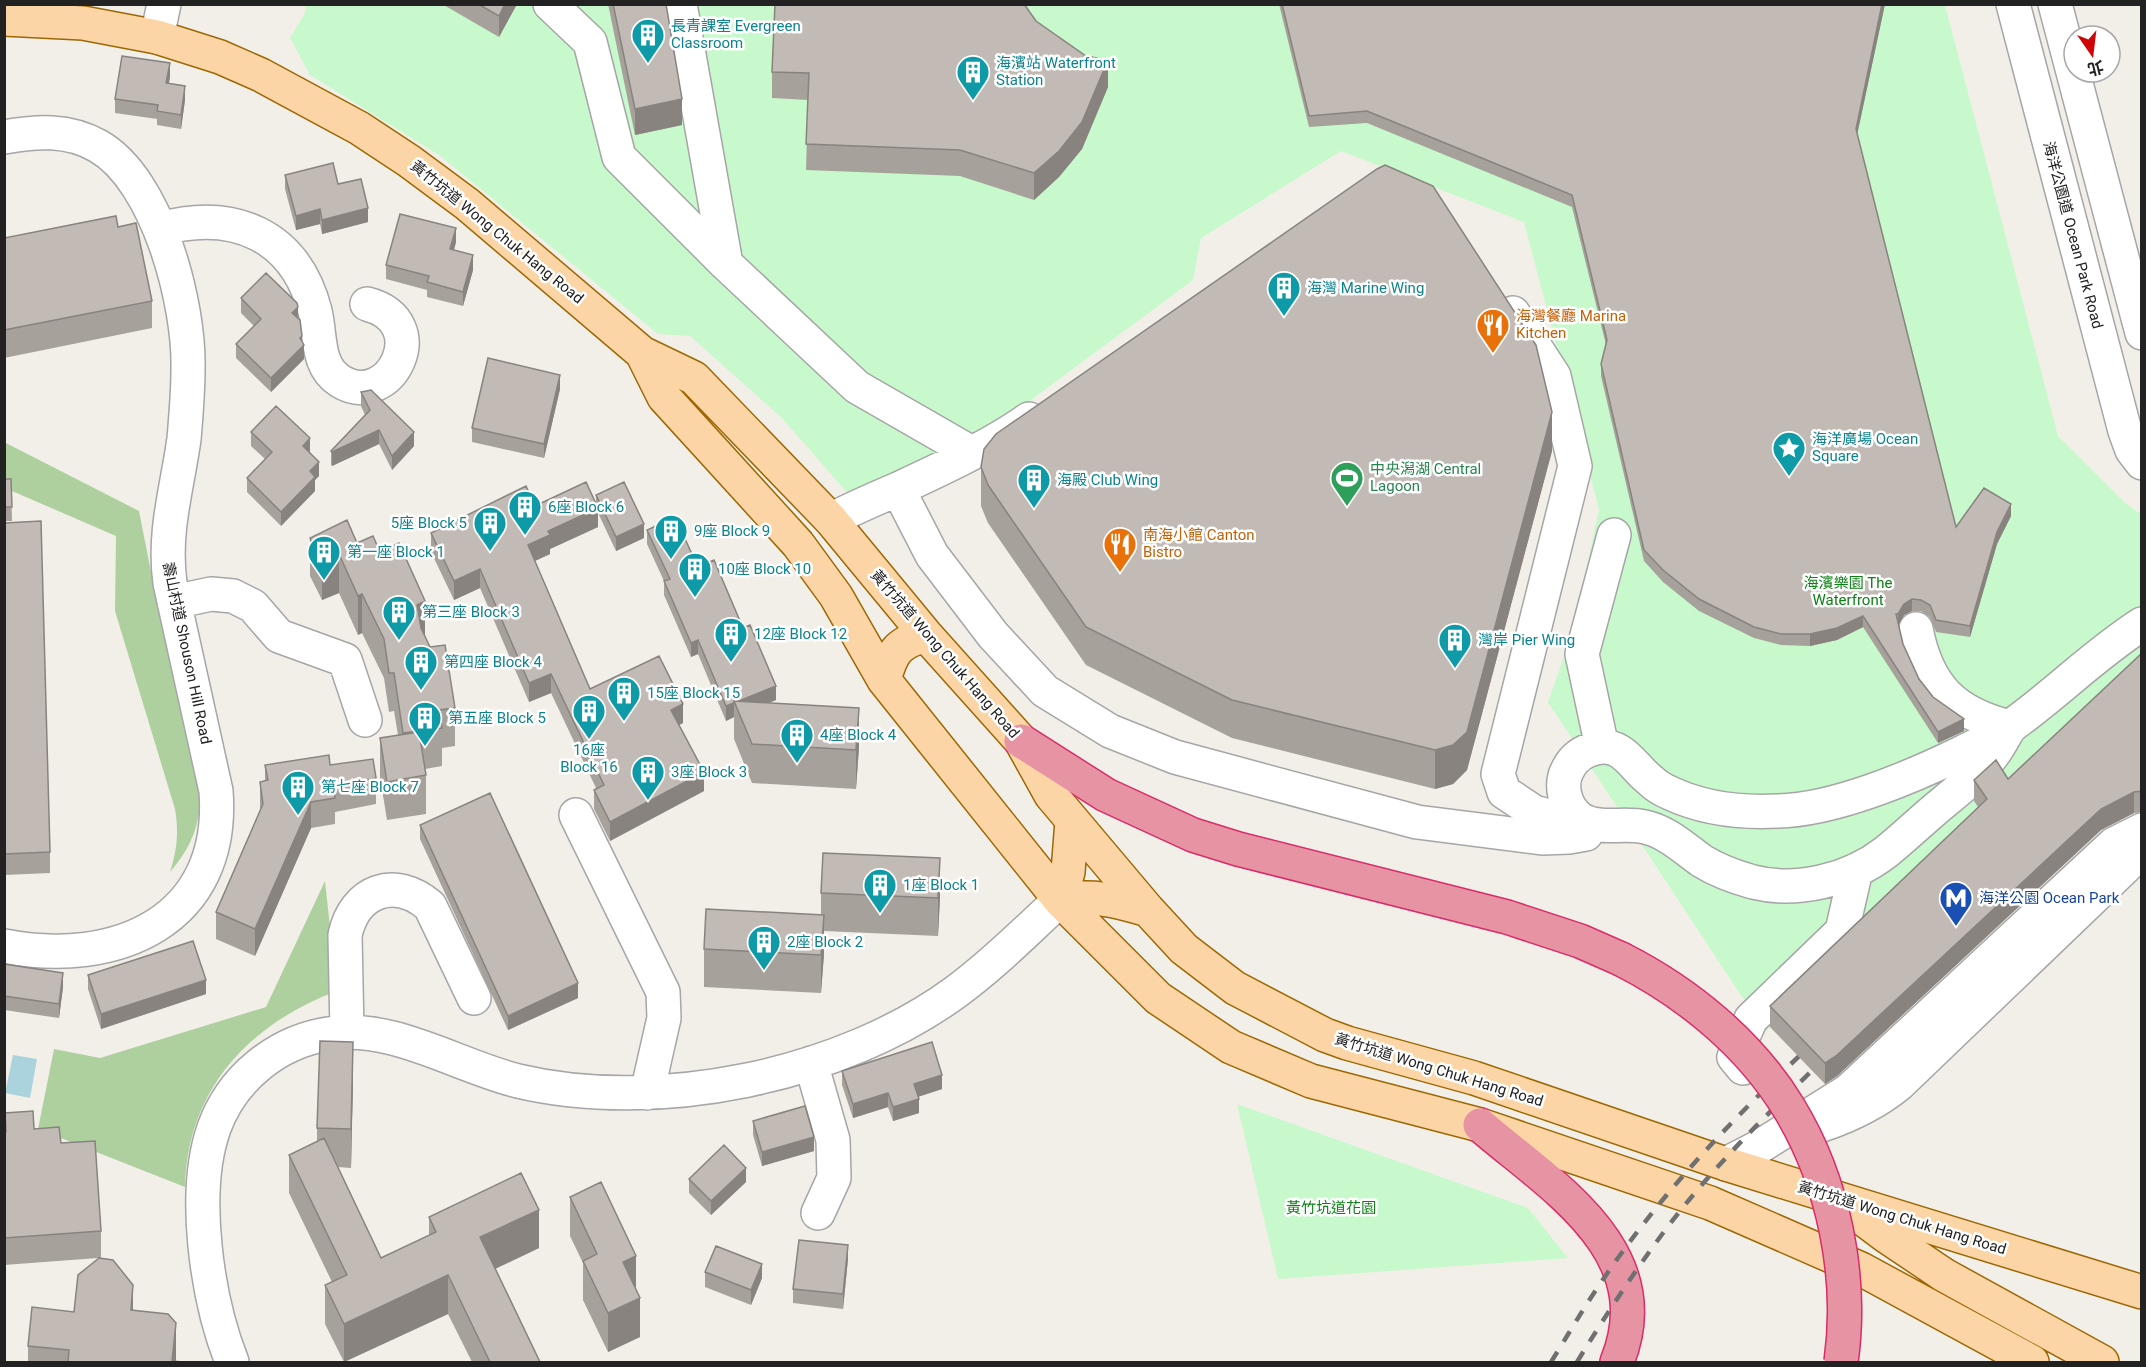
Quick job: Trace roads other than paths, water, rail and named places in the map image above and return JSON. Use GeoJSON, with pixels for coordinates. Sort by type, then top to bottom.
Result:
{"type":"FeatureCollection","features":[{"type":"Feature","properties":{"kind":"highway"},"geometry":{"type":"LineString","coordinates":[[1020,741],[1106,795],[1194,835],[1238,849],[1507,917],[1580,941],[1662,981],[1710,1017],[1749,1056],[1789,1109],[1819,1173],[1836,1233],[1844,1294],[1841,1362]]}},
{"type":"Feature","properties":{"kind":"highway"},"geometry":{"type":"LineString","coordinates":[[1480,1125],[1575,1205],[1604,1238],[1627,1292],[1627,1330],[1617,1362]]}},
{"type":"Feature","properties":{"kind":"main road","name":"黃竹坑道 Wong Chuk Hang Road"},"geometry":{"type":"LineString","coordinates":[[4,19],[83,22],[157,37],[220,57],[261,75],[359,128],[409,161],[467,204],[642,353],[694,378],[831,520],[926,635],[1020,741],[1051,795],[1148,910],[1184,949],[1235,988],[1325,1035],[1347,1043],[1474,1078],[1726,1164],[2142,1292]]}},
{"type":"Feature","properties":{"kind":"main road","name":"黃竹坑道 Wong Chuk Hang Road"},"geometry":{"type":"LineString","coordinates":[[642,353],[664,397],[798,544],[836,596],[884,680],[1060,900],[1158,998],[1230,1047],[1311,1081],[1480,1125],[1710,1203],[1861,1269],[2032,1362]]}},
{"type":"Feature","properties":{"kind":"main road"},"geometry":{"type":"LineString","coordinates":[[884,680],[891,656],[908,639],[926,635]]}},
{"type":"Feature","properties":{"kind":"main road"},"geometry":{"type":"LineString","coordinates":[[1072,821],[1068,872],[1060,900],[1083,897],[1114,900],[1148,910]]}},
{"type":"Feature","properties":{"kind":"main road"},"geometry":{"type":"LineString","coordinates":[[1839,1200],[1886,1236],[1944,1275],[2102,1362]]}},
{"type":"Feature","properties":{"kind":"street"},"geometry":{"type":"LineString","coordinates":[[157,37],[164,4]]}},
{"type":"Feature","properties":{"kind":"street"},"geometry":{"type":"LineString","coordinates":[[550,4],[590,42],[619,157],[726,264],[857,387],[970,452]]}},
{"type":"Feature","properties":{"kind":"street"},"geometry":{"type":"LineString","coordinates":[[680,4],[726,264]]}},
{"type":"Feature","properties":{"kind":"street","name":"海洋公園道 Ocean Park Road"},"geometry":{"type":"LineString","coordinates":[[2013,4],[2115,397],[2132,450],[2142,462]]}},
{"type":"Feature","properties":{"kind":"street"},"geometry":{"type":"LineString","coordinates":[[2055,4],[2142,333]]}},
{"type":"Feature","properties":{"kind":"street","name":"壽山村道 Shouson Hill Road"},"geometry":{"type":"LineString","coordinates":[[4,137],[47,132],[64,134],[97,145],[111,154],[134,179],[160,229],[178,289],[188,342],[184,439],[169,523],[167,564],[216,791],[218,812],[216,833],[204,873],[193,891],[163,923],[136,936],[78,951],[45,952],[4,946]]}},
{"type":"Feature","properties":{"kind":"street"},"geometry":{"type":"LineString","coordinates":[[160,229],[202,221],[223,222],[259,234],[275,245],[302,275],[316,315],[319,341],[326,365],[332,376],[355,387],[368,386],[385,379],[398,364],[402,352],[400,330],[395,321],[378,307],[367,304]]}},
{"type":"Feature","properties":{"kind":"street"},"geometry":{"type":"LineString","coordinates":[[1497,288],[1554,376],[1575,466],[1498,774],[1504,792],[1534,812],[1559,819],[1647,827],[1664,834],[1713,867],[1732,876],[1763,884],[1795,885],[1826,881],[1856,870],[1884,854],[1973,777],[1993,754],[2010,727]]}},
{"type":"Feature","properties":{"kind":"street"},"geometry":{"type":"LineString","coordinates":[[831,520],[853,507],[898,489],[1015,429],[1053,401]]}},
{"type":"Feature","properties":{"kind":"street"},"geometry":{"type":"LineString","coordinates":[[898,489],[932,555],[993,635],[1045,691],[1110,731],[1174,757],[1417,822],[1542,838],[1569,837],[1592,832],[1595,822]]}},
{"type":"Feature","properties":{"kind":"street"},"geometry":{"type":"LineString","coordinates":[[1602,747],[1582,654],[1614,535]]}},
{"type":"Feature","properties":{"kind":"street"},"geometry":{"type":"LineString","coordinates":[[174,602],[211,594],[233,596],[253,606],[279,636],[345,660],[365,720]]}},
{"type":"Feature","properties":{"kind":"street"},"geometry":{"type":"LineString","coordinates":[[1595,822],[1568,806],[1563,790],[1565,774],[1573,760],[1586,750],[1602,747],[1618,750],[1632,759],[1644,775],[1659,787],[1696,804],[1724,810],[1782,811],[1811,807],[1909,776],[2010,727],[2139,625]]}},
{"type":"Feature","properties":{"kind":"street"},"geometry":{"type":"LineString","coordinates":[[1916,628],[1921,653],[1931,675],[1946,694],[1964,710],[1986,721],[2010,727]]}},
{"type":"Feature","properties":{"kind":"street"},"geometry":{"type":"LineString","coordinates":[[2088,868],[2142,811]]}},
{"type":"Feature","properties":{"kind":"street"},"geometry":{"type":"LineString","coordinates":[[576,815],[663,992],[663,1018],[647,1093]]}},
{"type":"Feature","properties":{"kind":"street"},"geometry":{"type":"LineString","coordinates":[[1726,1164],[1759,1147],[1848,1091],[2114,844],[2142,830]]}},
{"type":"Feature","properties":{"kind":"street"},"geometry":{"type":"LineString","coordinates":[[1759,1147],[1847,1117],[1882,1098],[2142,850]]}},
{"type":"Feature","properties":{"kind":"street"},"geometry":{"type":"LineString","coordinates":[[1791,1127],[1734,1057],[1751,1019],[1842,931],[1856,870]]}},
{"type":"Feature","properties":{"kind":"street"},"geometry":{"type":"LineString","coordinates":[[347,1032],[345,935],[348,923],[353,911],[362,902],[384,890],[409,892],[421,897],[430,906],[474,998]]}},
{"type":"Feature","properties":{"kind":"street"},"geometry":{"type":"LineString","coordinates":[[232,1362],[213,1299],[204,1233],[206,1173],[214,1128],[223,1107],[251,1071],[288,1046],[330,1033],[374,1034],[395,1039],[484,1071],[547,1087],[579,1091],[647,1093],[725,1084],[811,1063],[886,1032],[956,992],[997,959],[1060,900]]}},
{"type":"Feature","properties":{"kind":"street"},"geometry":{"type":"LineString","coordinates":[[811,1063],[833,1140],[834,1178],[818,1213]]}},
{"type":"Feature","properties":{"kind":"water"},"geometry":{"type":"Polygon","coordinates":[[[13,1055],[37,1059],[30,1098],[5,1093],[13,1055]]]}},
{"type":"Feature","properties":{"kind":"railway"},"geometry":{"type":"LineString","coordinates":[[1551,1362],[1595,1291],[1649,1217],[1727,1128],[1811,1045]]}},
{"type":"Feature","properties":{"kind":"railway"},"geometry":{"type":"LineString","coordinates":[[1577,1362],[1629,1281],[1681,1210],[1740,1143],[1824,1059]]}},
{"type":"Feature","properties":{"kind":"place","name":"長青課室 Evergreen Classroom"},"geometry":{"type":"Point","coordinates":[648,64]}},
{"type":"Feature","properties":{"kind":"place","name":"海濱站 Waterfront Station"},"geometry":{"type":"Point","coordinates":[973,101]}},
{"type":"Feature","properties":{"kind":"place","name":"海灣 Marine Wing"},"geometry":{"type":"Point","coordinates":[1284,317]}},
{"type":"Feature","properties":{"kind":"place","name":"海灣餐廳 Marina Kitchen"},"geometry":{"type":"Point","coordinates":[1493,354]}},
{"type":"Feature","properties":{"kind":"place","name":"海洋廣場 Ocean Square"},"geometry":{"type":"Point","coordinates":[1789,477]}},
{"type":"Feature","properties":{"kind":"place","name":"中央潟湖 Central Lagoon"},"geometry":{"type":"Point","coordinates":[1347,507]}},
{"type":"Feature","properties":{"kind":"place","name":"海殿 Club Wing"},"geometry":{"type":"Point","coordinates":[1034,509]}},
{"type":"Feature","properties":{"kind":"place","name":"6座 Block 6"},"geometry":{"type":"Point","coordinates":[525,536]}},
{"type":"Feature","properties":{"kind":"place","name":"5座 Block 5"},"geometry":{"type":"Point","coordinates":[490,552]}},
{"type":"Feature","properties":{"kind":"place","name":"9座 Block 9"},"geometry":{"type":"Point","coordinates":[671,560]}},
{"type":"Feature","properties":{"kind":"place","name":"南海小館 Canton Bistro"},"geometry":{"type":"Point","coordinates":[1120,573]}},
{"type":"Feature","properties":{"kind":"place","name":"第一座 Block 1"},"geometry":{"type":"Point","coordinates":[324,581]}},
{"type":"Feature","properties":{"kind":"place","name":"10座 Block 10"},"geometry":{"type":"Point","coordinates":[695,598]}},
{"type":"Feature","properties":{"kind":"place","name":"第三座 Block 3"},"geometry":{"type":"Point","coordinates":[399,641]}},
{"type":"Feature","properties":{"kind":"place","name":"12座 Block 12"},"geometry":{"type":"Point","coordinates":[731,663]}},
{"type":"Feature","properties":{"kind":"place","name":"灣岸 Pier Wing"},"geometry":{"type":"Point","coordinates":[1455,669]}},
{"type":"Feature","properties":{"kind":"place","name":"第四座 Block 4"},"geometry":{"type":"Point","coordinates":[421,691]}},
{"type":"Feature","properties":{"kind":"place","name":"15座 Block 15"},"geometry":{"type":"Point","coordinates":[624,722]}},
{"type":"Feature","properties":{"kind":"place","name":"16座 Block 16"},"geometry":{"type":"Point","coordinates":[589,740]}},
{"type":"Feature","properties":{"kind":"place","name":"第五座 Block 5"},"geometry":{"type":"Point","coordinates":[425,747]}},
{"type":"Feature","properties":{"kind":"place","name":"4座 Block 4"},"geometry":{"type":"Point","coordinates":[797,764]}},
{"type":"Feature","properties":{"kind":"place","name":"3座 Block 3"},"geometry":{"type":"Point","coordinates":[648,801]}},
{"type":"Feature","properties":{"kind":"place","name":"第七座 Block 7"},"geometry":{"type":"Point","coordinates":[298,816]}},
{"type":"Feature","properties":{"kind":"place","name":"1座 Block 1"},"geometry":{"type":"Point","coordinates":[880,914]}},
{"type":"Feature","properties":{"kind":"place","name":"海洋公園 Ocean Park"},"geometry":{"type":"Point","coordinates":[1956,927]}},
{"type":"Feature","properties":{"kind":"place","name":"2座 Block 2"},"geometry":{"type":"Point","coordinates":[764,971]}},
{"type":"Feature","properties":{"kind":"park label","name":"海濱樂園 The Waterfront"},"geometry":{"type":"Point","coordinates":[1848,592]}},
{"type":"Feature","properties":{"kind":"park label","name":"黃竹坑道花園"},"geometry":{"type":"Point","coordinates":[1331,1208]}}]}
